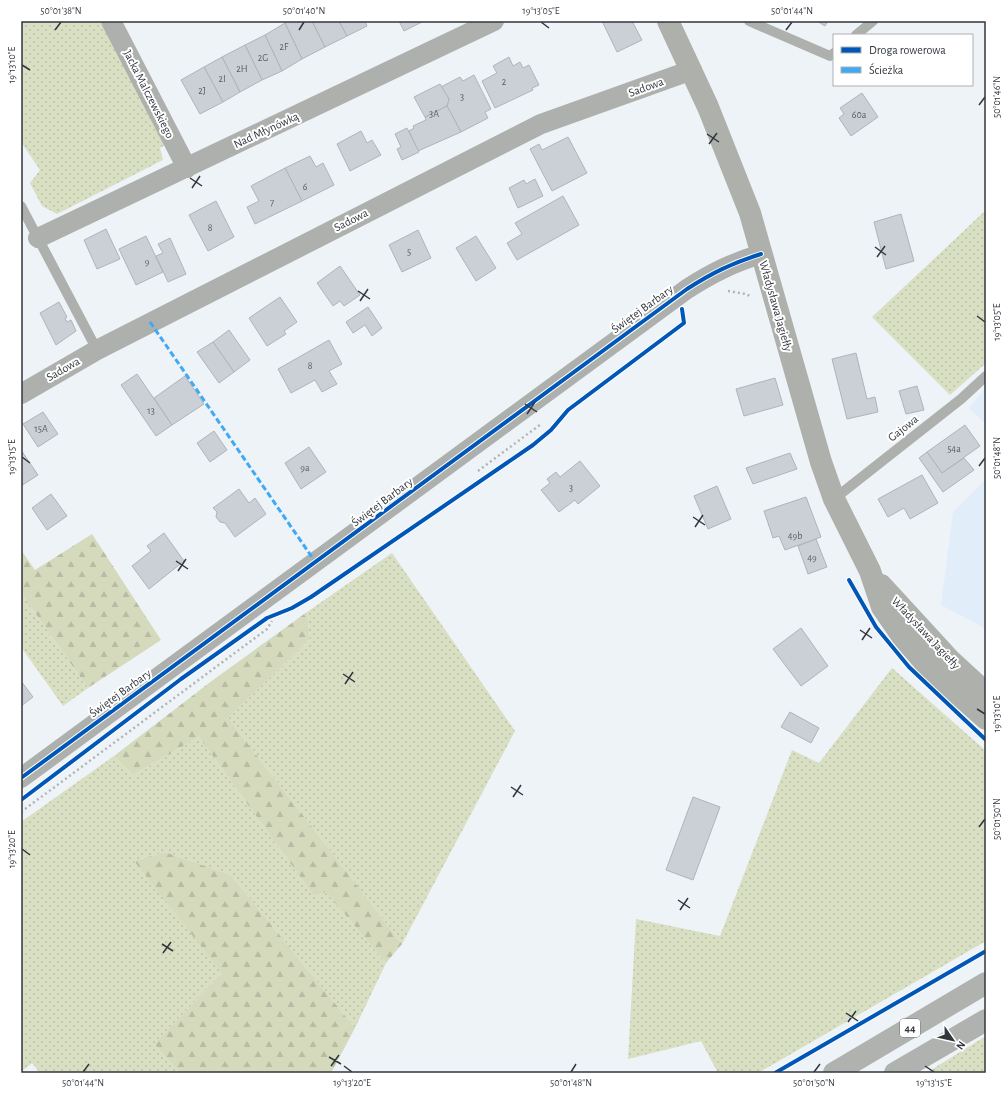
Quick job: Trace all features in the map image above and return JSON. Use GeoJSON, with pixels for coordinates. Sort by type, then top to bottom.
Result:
{"type":"FeatureCollection","features":[{"type":"Feature","properties":{"kind":"main road","name":"44"},"geometry":{"type":"LineString","coordinates":[[834,1073],[986,983]]}},
{"type":"Feature","properties":{"kind":"main road"},"geometry":{"type":"LineString","coordinates":[[895,1073],[986,1020]]}},
{"type":"Feature","properties":{"kind":"street","name":"Jacka Malczewskiego"},"geometry":{"type":"LineString","coordinates":[[111,21],[187,168]]}},
{"type":"Feature","properties":{"kind":"street","name":"Władysława Jagiełły"},"geometry":{"type":"LineString","coordinates":[[668,21],[692,70],[750,213],[821,462],[834,499],[870,571],[882,607],[902,636],[932,671],[986,719]]}},
{"type":"Feature","properties":{"kind":"street","name":"Nad Młynówką"},"geometry":{"type":"LineString","coordinates":[[38,238],[187,168],[485,23]]}},
{"type":"Feature","properties":{"kind":"street","name":"Sadowa"},"geometry":{"type":"LineString","coordinates":[[21,394],[97,350],[541,124],[692,70]]}},
{"type":"Feature","properties":{"kind":"street","name":"Świętej Barbary"},"geometry":{"type":"LineString","coordinates":[[21,778],[687,289],[713,272],[733,263],[761,254]]}},
{"type":"Feature","properties":{"kind":"street","name":"Władysława Jagiełły"},"geometry":{"type":"LineString","coordinates":[[870,571],[922,632],[986,693]]}},
{"type":"Feature","properties":{"kind":"lane"},"geometry":{"type":"LineString","coordinates":[[750,21],[830,56],[833,54]]}},
{"type":"Feature","properties":{"kind":"lane"},"geometry":{"type":"LineString","coordinates":[[857,34],[873,21]]}},
{"type":"Feature","properties":{"kind":"lane"},"geometry":{"type":"LineString","coordinates":[[21,206],[97,350]]}},
{"type":"Feature","properties":{"kind":"lane","name":"Gajowa"},"geometry":{"type":"LineString","coordinates":[[834,499],[961,399],[986,376]]}},
{"type":"Feature","properties":{"kind":"path"},"geometry":{"type":"LineString","coordinates":[[21,812],[224,659],[267,629],[271,618]]}},
{"type":"Feature","properties":{"kind":"shaded area"},"geometry":{"type":"Polygon","coordinates":[[[986,387],[986,424],[969,408],[986,387]]]}},
{"type":"Feature","properties":{"kind":"shaded area"},"geometry":{"type":"Polygon","coordinates":[[[986,479],[986,629],[941,605],[953,512],[986,479]]]}},
{"type":"Feature","properties":{"kind":"green space"},"geometry":{"type":"Polygon","coordinates":[[[21,21],[101,21],[165,145],[160,148],[163,160],[57,214],[42,206],[30,183],[40,170],[21,142],[21,21]]]}},
{"type":"Feature","properties":{"kind":"green space"},"geometry":{"type":"Polygon","coordinates":[[[986,210],[986,363],[950,395],[872,317],[986,210]]]}},
{"type":"Feature","properties":{"kind":"green space"},"geometry":{"type":"Polygon","coordinates":[[[92,534],[161,640],[88,688],[21,593],[21,550],[35,570],[92,534]]]}},
{"type":"Feature","properties":{"kind":"green space"},"geometry":{"type":"Polygon","coordinates":[[[392,553],[515,731],[402,944],[228,718],[310,639],[307,612],[392,553]]]}},
{"type":"Feature","properties":{"kind":"green space"},"geometry":{"type":"Polygon","coordinates":[[[21,593],[88,688],[63,706],[21,647],[21,593]]]}},
{"type":"Feature","properties":{"kind":"green space"},"geometry":{"type":"Polygon","coordinates":[[[307,612],[310,639],[228,718],[402,944],[386,963],[326,892],[314,896],[199,737],[133,775],[114,756],[213,680],[307,612]]]}},
{"type":"Feature","properties":{"kind":"green space"},"geometry":{"type":"Polygon","coordinates":[[[892,668],[986,751],[986,941],[758,1073],[718,1073],[701,1041],[628,1059],[636,919],[720,936],[792,750],[819,763],[892,668]]]}},
{"type":"Feature","properties":{"kind":"green space"},"geometry":{"type":"Polygon","coordinates":[[[199,737],[314,896],[326,892],[386,963],[355,1028],[231,875],[165,852],[134,861],[223,972],[154,1044],[180,1073],[40,1073],[32,1063],[21,1072],[21,822],[114,756],[133,775],[199,737]]]}},
{"type":"Feature","properties":{"kind":"green space"},"geometry":{"type":"Polygon","coordinates":[[[165,852],[231,875],[355,1028],[331,1073],[180,1073],[154,1044],[222,973],[134,861],[165,852]]]}},
{"type":"Feature","properties":{"kind":"green space"},"geometry":{"type":"Polygon","coordinates":[[[986,1036],[986,1073],[926,1073],[986,1036]]]}},
{"type":"Feature","properties":{"kind":"building"},"geometry":{"type":"Polygon","coordinates":[[[289,21],[312,21],[325,47],[302,59],[285,23],[289,21]]]}},
{"type":"Feature","properties":{"kind":"building"},"geometry":{"type":"Polygon","coordinates":[[[312,21],[339,21],[347,36],[325,47],[312,21]]]}},
{"type":"Feature","properties":{"kind":"building"},"geometry":{"type":"Polygon","coordinates":[[[339,21],[365,21],[367,26],[347,36],[339,21]]]}},
{"type":"Feature","properties":{"kind":"building"},"geometry":{"type":"Polygon","coordinates":[[[399,21],[424,21],[404,31],[399,21]]]}},
{"type":"Feature","properties":{"kind":"building"},"geometry":{"type":"Polygon","coordinates":[[[602,21],[632,21],[642,40],[617,52],[602,21]]]}},
{"type":"Feature","properties":{"kind":"building"},"geometry":{"type":"Polygon","coordinates":[[[817,21],[828,21],[825,26],[817,21]]]}},
{"type":"Feature","properties":{"kind":"building"},"geometry":{"type":"Polygon","coordinates":[[[285,23],[302,59],[282,71],[265,35],[285,23]]]}},
{"type":"Feature","properties":{"kind":"building"},"geometry":{"type":"Polygon","coordinates":[[[265,35],[282,71],[262,80],[245,45],[265,35]]]}},
{"type":"Feature","properties":{"kind":"building"},"geometry":{"type":"Polygon","coordinates":[[[245,45],[262,80],[240,92],[222,57],[245,45]]]}},
{"type":"Feature","properties":{"kind":"building"},"geometry":{"type":"Polygon","coordinates":[[[222,57],[240,92],[223,102],[204,67],[222,57]]]}},
{"type":"Feature","properties":{"kind":"building"},"geometry":{"type":"Polygon","coordinates":[[[509,57],[513,66],[520,62],[523,68],[529,65],[539,85],[532,88],[533,90],[495,108],[482,81],[497,73],[493,66],[509,57]]]}},
{"type":"Feature","properties":{"kind":"building"},"geometry":{"type":"Polygon","coordinates":[[[204,67],[223,102],[200,114],[181,80],[204,67]]]}},
{"type":"Feature","properties":{"kind":"building"},"geometry":{"type":"Polygon","coordinates":[[[474,75],[491,109],[485,112],[488,118],[461,132],[447,106],[449,99],[441,87],[460,77],[463,81],[474,75]]]}},
{"type":"Feature","properties":{"kind":"building"},"geometry":{"type":"Polygon","coordinates":[[[440,84],[449,99],[447,106],[425,117],[414,97],[440,84]]]}},
{"type":"Feature","properties":{"kind":"building"},"geometry":{"type":"Polygon","coordinates":[[[862,93],[878,117],[851,136],[839,118],[844,114],[840,108],[862,93]]]}},
{"type":"Feature","properties":{"kind":"building"},"geometry":{"type":"Polygon","coordinates":[[[447,106],[461,132],[418,151],[409,131],[414,128],[413,126],[426,120],[425,117],[447,106]]]}},
{"type":"Feature","properties":{"kind":"building"},"geometry":{"type":"Polygon","coordinates":[[[407,128],[419,152],[402,160],[397,149],[401,147],[395,134],[407,128]]]}},
{"type":"Feature","properties":{"kind":"building"},"geometry":{"type":"Polygon","coordinates":[[[361,131],[367,143],[372,140],[381,155],[350,171],[337,144],[361,131]]]}},
{"type":"Feature","properties":{"kind":"building"},"geometry":{"type":"Polygon","coordinates":[[[568,137],[587,173],[552,191],[530,149],[539,144],[542,150],[568,137]]]}},
{"type":"Feature","properties":{"kind":"building"},"geometry":{"type":"Polygon","coordinates":[[[310,156],[316,167],[323,163],[334,185],[302,201],[285,168],[310,156]]]}},
{"type":"Feature","properties":{"kind":"building"},"geometry":{"type":"Polygon","coordinates":[[[285,168],[302,201],[255,224],[247,207],[259,201],[251,186],[285,168]]]}},
{"type":"Feature","properties":{"kind":"building"},"geometry":{"type":"Polygon","coordinates":[[[535,179],[543,196],[518,208],[509,188],[524,180],[526,184],[535,179]]]}},
{"type":"Feature","properties":{"kind":"building"},"geometry":{"type":"Polygon","coordinates":[[[563,196],[579,225],[517,260],[507,243],[522,234],[515,223],[563,196]]]}},
{"type":"Feature","properties":{"kind":"building"},"geometry":{"type":"Polygon","coordinates":[[[216,201],[234,237],[208,251],[189,215],[216,201]]]}},
{"type":"Feature","properties":{"kind":"building"},"geometry":{"type":"Polygon","coordinates":[[[901,214],[914,261],[886,269],[874,222],[901,214]]]}},
{"type":"Feature","properties":{"kind":"building"},"geometry":{"type":"Polygon","coordinates":[[[106,229],[120,259],[97,269],[84,240],[106,229]]]}},
{"type":"Feature","properties":{"kind":"building"},"geometry":{"type":"Polygon","coordinates":[[[418,230],[431,258],[402,272],[389,245],[418,230]]]}},
{"type":"Feature","properties":{"kind":"building"},"geometry":{"type":"Polygon","coordinates":[[[146,236],[163,272],[136,285],[119,249],[146,236]]]}},
{"type":"Feature","properties":{"kind":"building"},"geometry":{"type":"Polygon","coordinates":[[[476,236],[496,268],[476,281],[456,248],[476,236]]]}},
{"type":"Feature","properties":{"kind":"building"},"geometry":{"type":"Polygon","coordinates":[[[170,238],[186,274],[168,282],[156,256],[163,253],[158,244],[170,238]]]}},
{"type":"Feature","properties":{"kind":"building"},"geometry":{"type":"Polygon","coordinates":[[[340,266],[360,295],[344,306],[340,301],[333,306],[317,283],[340,266]]]}},
{"type":"Feature","properties":{"kind":"building"},"geometry":{"type":"Polygon","coordinates":[[[280,297],[297,322],[284,331],[286,334],[267,346],[249,318],[280,297]]]}},
{"type":"Feature","properties":{"kind":"building"},"geometry":{"type":"Polygon","coordinates":[[[59,302],[67,317],[65,318],[67,322],[71,320],[76,331],[56,345],[40,313],[59,302]]]}},
{"type":"Feature","properties":{"kind":"building"},"geometry":{"type":"Polygon","coordinates":[[[368,307],[382,328],[372,336],[365,325],[353,333],[346,322],[368,307]]]}},
{"type":"Feature","properties":{"kind":"building"},"geometry":{"type":"Polygon","coordinates":[[[229,330],[250,360],[234,372],[213,342],[229,330]]]}},
{"type":"Feature","properties":{"kind":"building"},"geometry":{"type":"Polygon","coordinates":[[[329,340],[342,364],[329,371],[337,384],[322,392],[315,380],[291,393],[278,369],[329,340]]]}},
{"type":"Feature","properties":{"kind":"building"},"geometry":{"type":"Polygon","coordinates":[[[213,342],[234,372],[219,383],[197,352],[213,342]]]}},
{"type":"Feature","properties":{"kind":"building"},"geometry":{"type":"Polygon","coordinates":[[[856,353],[867,399],[875,397],[878,412],[847,419],[832,359],[856,353]]]}},
{"type":"Feature","properties":{"kind":"building"},"geometry":{"type":"Polygon","coordinates":[[[137,374],[172,425],[156,436],[121,385],[137,374]]]}},
{"type":"Feature","properties":{"kind":"building"},"geometry":{"type":"Polygon","coordinates":[[[185,376],[204,404],[172,425],[154,398],[185,376]]]}},
{"type":"Feature","properties":{"kind":"building"},"geometry":{"type":"Polygon","coordinates":[[[775,378],[783,405],[744,416],[736,389],[775,378]]]}},
{"type":"Feature","properties":{"kind":"building"},"geometry":{"type":"Polygon","coordinates":[[[917,386],[924,410],[906,414],[899,391],[917,386]]]}},
{"type":"Feature","properties":{"kind":"building"},"geometry":{"type":"Polygon","coordinates":[[[43,412],[58,434],[38,447],[23,424],[43,412]]]}},
{"type":"Feature","properties":{"kind":"building"},"geometry":{"type":"Polygon","coordinates":[[[965,425],[980,446],[942,473],[927,452],[965,425]]]}},
{"type":"Feature","properties":{"kind":"building"},"geometry":{"type":"Polygon","coordinates":[[[214,431],[227,450],[210,462],[197,443],[214,431]]]}},
{"type":"Feature","properties":{"kind":"building"},"geometry":{"type":"Polygon","coordinates":[[[309,447],[326,472],[301,489],[285,463],[309,447]]]}},
{"type":"Feature","properties":{"kind":"building"},"geometry":{"type":"Polygon","coordinates":[[[21,450],[38,475],[21,486],[21,450]]]}},
{"type":"Feature","properties":{"kind":"building"},"geometry":{"type":"Polygon","coordinates":[[[927,452],[942,473],[964,458],[974,470],[943,492],[919,458],[927,452]]]}},
{"type":"Feature","properties":{"kind":"building"},"geometry":{"type":"Polygon","coordinates":[[[790,453],[797,469],[753,484],[746,468],[790,453]]]}},
{"type":"Feature","properties":{"kind":"building"},"geometry":{"type":"Polygon","coordinates":[[[580,461],[600,486],[578,504],[575,500],[559,512],[541,490],[550,483],[547,479],[556,472],[560,477],[580,461]]]}},
{"type":"Feature","properties":{"kind":"building"},"geometry":{"type":"Polygon","coordinates":[[[922,475],[938,503],[910,519],[904,508],[888,517],[878,499],[922,475]]]}},
{"type":"Feature","properties":{"kind":"building"},"geometry":{"type":"Polygon","coordinates":[[[717,486],[731,519],[708,529],[694,496],[717,486]]]}},
{"type":"Feature","properties":{"kind":"building"},"geometry":{"type":"Polygon","coordinates":[[[239,489],[249,503],[255,498],[266,514],[235,537],[225,523],[220,522],[216,517],[217,512],[213,508],[239,489]]]}},
{"type":"Feature","properties":{"kind":"building"},"geometry":{"type":"Polygon","coordinates":[[[51,494],[67,516],[47,530],[32,508],[51,494]]]}},
{"type":"Feature","properties":{"kind":"building"},"geometry":{"type":"Polygon","coordinates":[[[806,497],[821,537],[785,550],[779,536],[773,538],[764,511],[806,497]]]}},
{"type":"Feature","properties":{"kind":"building"},"geometry":{"type":"Polygon","coordinates":[[[164,533],[184,561],[149,589],[132,566],[151,551],[147,546],[164,533]]]}},
{"type":"Feature","properties":{"kind":"building"},"geometry":{"type":"Polygon","coordinates":[[[816,539],[827,567],[808,574],[798,546],[816,539]]]}},
{"type":"Feature","properties":{"kind":"building"},"geometry":{"type":"Polygon","coordinates":[[[801,628],[828,666],[801,686],[773,649],[801,628]]]}},
{"type":"Feature","properties":{"kind":"building"},"geometry":{"type":"Polygon","coordinates":[[[21,681],[33,697],[21,706],[21,681]]]}},
{"type":"Feature","properties":{"kind":"building"},"geometry":{"type":"Polygon","coordinates":[[[790,712],[819,728],[811,743],[781,727],[790,712]]]}},
{"type":"Feature","properties":{"kind":"building"},"geometry":{"type":"Polygon","coordinates":[[[693,797],[720,807],[693,880],[666,870],[693,797]]]}},
{"type":"Feature","properties":{"kind":"marked path"},"geometry":{"type":"LineString","coordinates":[[150,322],[316,563]]}},
{"type":"Feature","properties":{"kind":"cycle path"},"geometry":{"type":"LineString","coordinates":[[21,778],[687,289],[722,269],[761,254]]}},
{"type":"Feature","properties":{"kind":"cycle path"},"geometry":{"type":"LineString","coordinates":[[21,800],[181,679],[267,618],[292,608],[311,597],[533,445],[551,430],[568,410],[684,323],[682,309]]}},
{"type":"Feature","properties":{"kind":"cycle path"},"geometry":{"type":"LineString","coordinates":[[849,580],[876,627],[909,667],[986,740]]}},
{"type":"Feature","properties":{"kind":"cycle path"},"geometry":{"type":"LineString","coordinates":[[775,1073],[986,951]]}}]}
